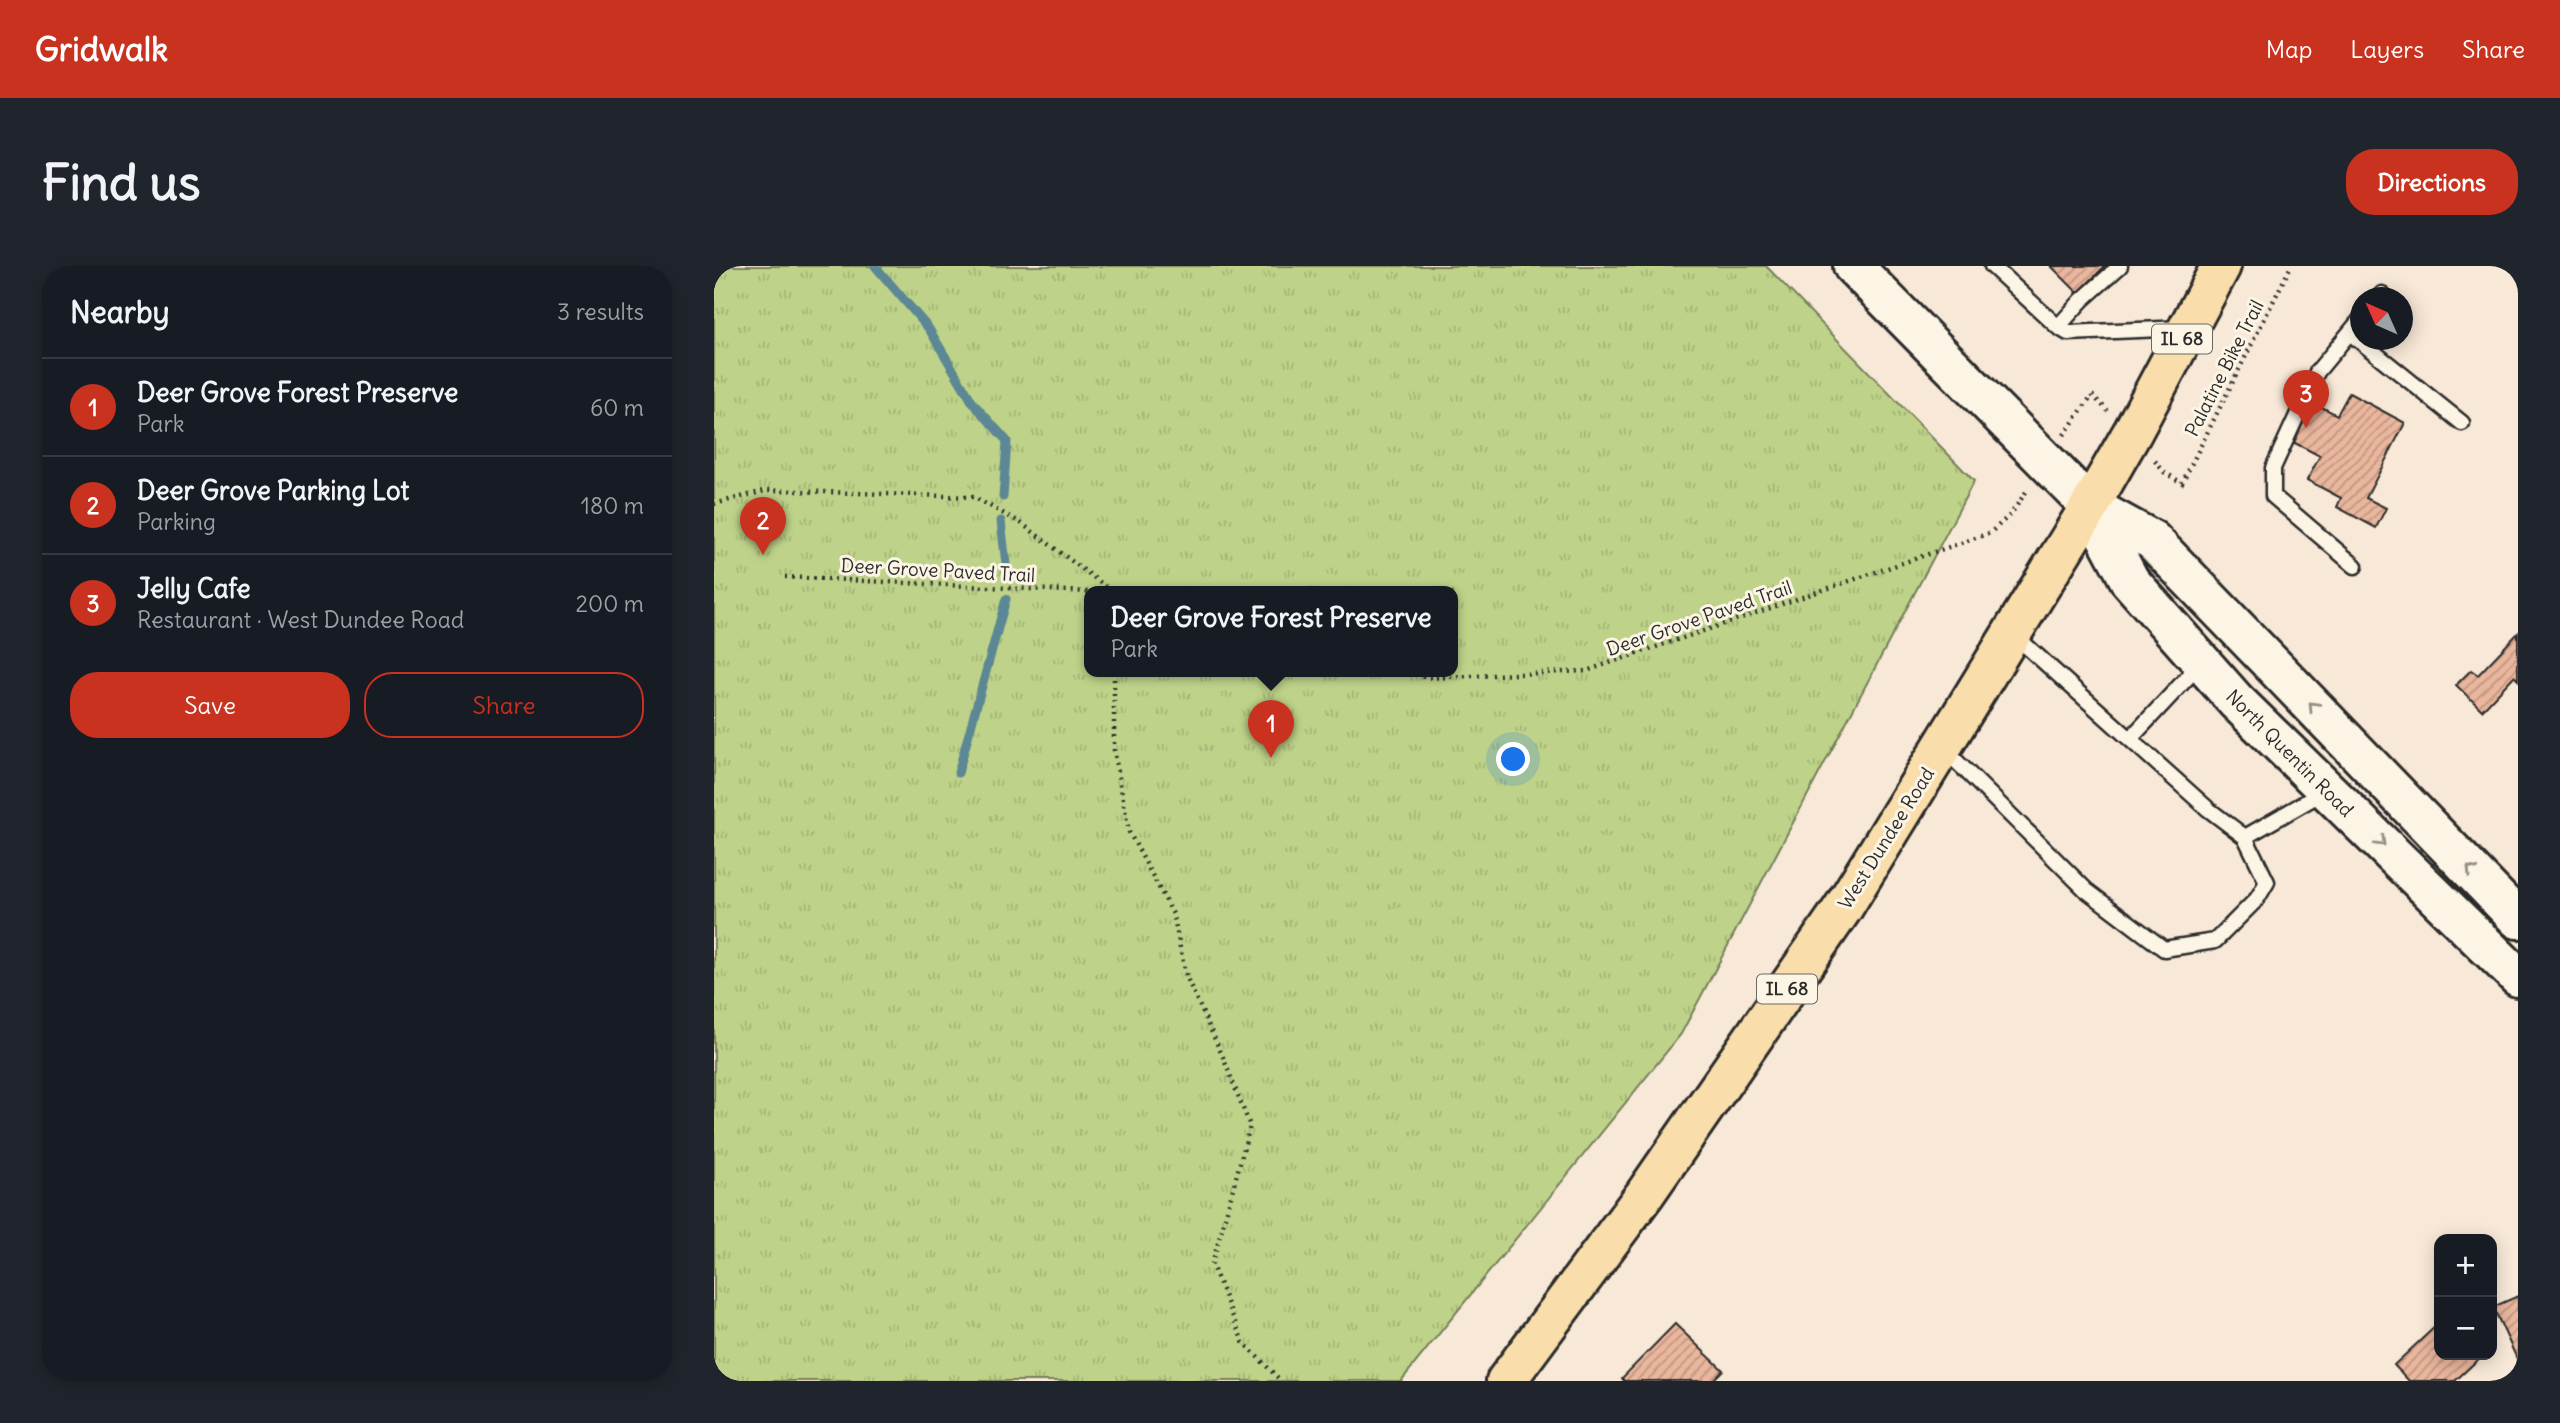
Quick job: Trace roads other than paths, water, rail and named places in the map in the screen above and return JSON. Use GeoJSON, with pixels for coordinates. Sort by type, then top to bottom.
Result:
{"type":"FeatureCollection","features":[{"type":"Feature","properties":{"kind":"main road","name":"North Quentin Road"},"geometry":{"type":"LineString","coordinates":[[1853,266],[2090,506],[2130,581],[2236,701],[2518,977]]}},
{"type":"Feature","properties":{"kind":"main road","name":"West Dundee Road"},"geometry":{"type":"LineString","coordinates":[[1506,1381],[1645,1194],[1843,908],[2090,506],[2221,266]]}},
{"type":"Feature","properties":{"kind":"main road","name":"North Quentin Road"},"geometry":{"type":"LineString","coordinates":[[2090,506],[2152,540],[2518,919]]}},
{"type":"Feature","properties":{"kind":"lane"},"geometry":{"type":"LineString","coordinates":[[1992,266],[2058,327],[2068,333],[2188,328]]}},
{"type":"Feature","properties":{"kind":"lane"},"geometry":{"type":"LineString","coordinates":[[2058,327],[2082,300],[2120,266]]}},
{"type":"Feature","properties":{"kind":"lane"},"geometry":{"type":"LineString","coordinates":[[2350,334],[2317,372],[2273,468],[2273,496],[2355,566]]}},
{"type":"Feature","properties":{"kind":"lane"},"geometry":{"type":"LineString","coordinates":[[2370,350],[2462,423]]}},
{"type":"Feature","properties":{"kind":"lane"},"geometry":{"type":"LineString","coordinates":[[1942,747],[2086,890],[2164,949],[2215,941],[2257,899],[2267,882],[2245,836],[2208,809],[2012,633]]}},
{"type":"Feature","properties":{"kind":"lane"},"geometry":{"type":"LineString","coordinates":[[2130,739],[2202,662]]}},
{"type":"Feature","properties":{"kind":"lane"},"geometry":{"type":"LineString","coordinates":[[2245,836],[2328,790]]}},
{"type":"Feature","properties":{"kind":"waterway"},"geometry":{"type":"LineString","coordinates":[[875,266],[929,329],[973,403],[1007,441],[1003,497]]}},
{"type":"Feature","properties":{"kind":"waterway"},"geometry":{"type":"LineString","coordinates":[[1001,521],[1007,573]]}},
{"type":"Feature","properties":{"kind":"waterway"},"geometry":{"type":"LineString","coordinates":[[958,773],[1006,599]]}},
{"type":"Feature","properties":{"kind":"place","name":"Jelly Cafe"},"geometry":{"type":"Point","coordinates":[2306,428]}},
{"type":"Feature","properties":{"kind":"place","name":"Deer Grove Parking Lot"},"geometry":{"type":"Point","coordinates":[763,555]}},
{"type":"Feature","properties":{"kind":"place","name":"Deer Grove Forest Preserve"},"geometry":{"type":"Point","coordinates":[1271,758]}}]}
